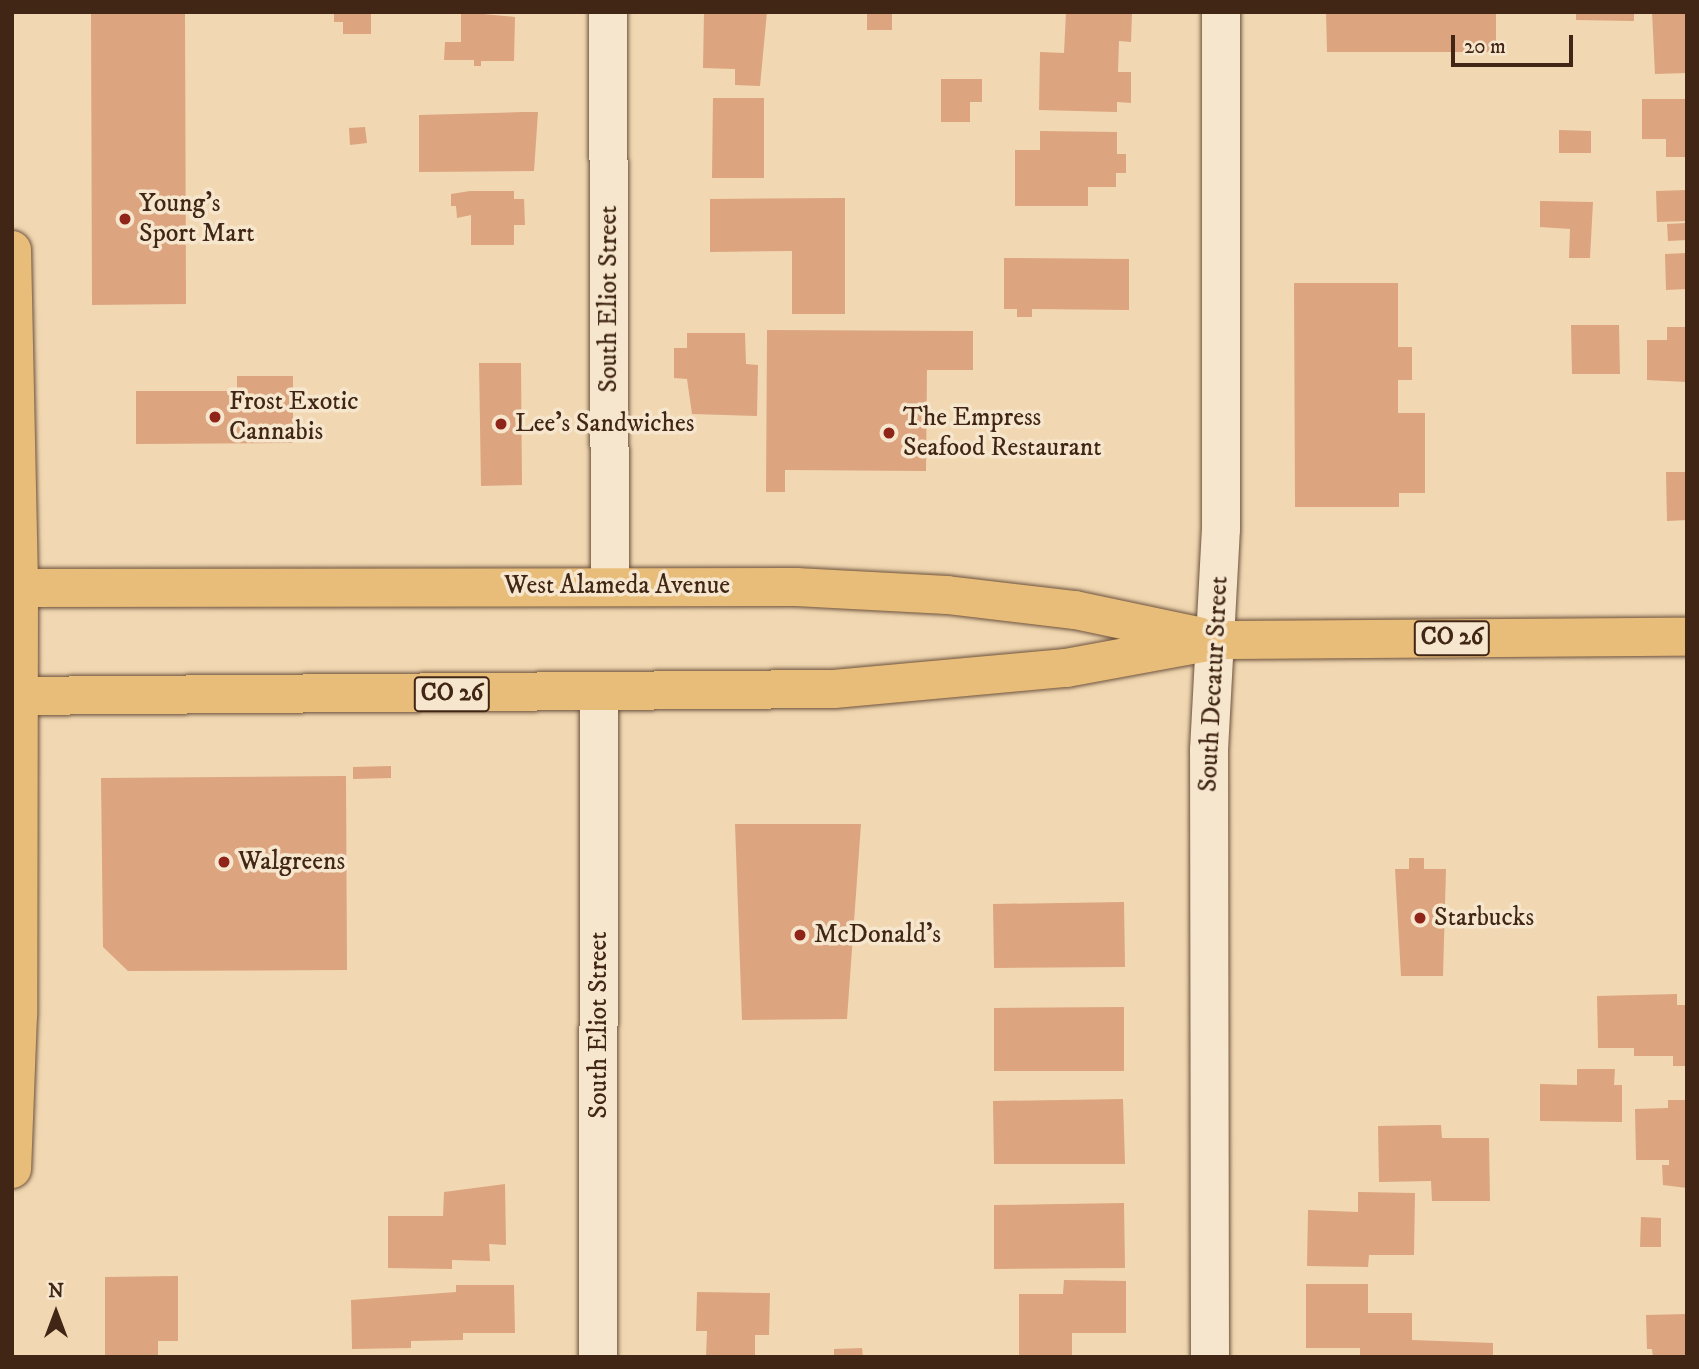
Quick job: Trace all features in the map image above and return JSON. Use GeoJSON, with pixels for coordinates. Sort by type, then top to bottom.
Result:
{"type":"FeatureCollection","features":[{"type":"Feature","properties":{"kind":"main road"},"geometry":{"type":"LineString","coordinates":[[12,250],[15,588],[12,1168]]}},
{"type":"Feature","properties":{"kind":"main road","name":"West Alameda Avenue"},"geometry":{"type":"LineString","coordinates":[[15,588],[611,585],[947,595],[1075,610],[1217,639]]}},
{"type":"Feature","properties":{"kind":"main road","name":"West Alameda Avenue"},"geometry":{"type":"LineString","coordinates":[[15,696],[599,694],[960,682],[1217,639],[1687,637]]}},
{"type":"Feature","properties":{"kind":"street","name":"South Eliot Street"},"geometry":{"type":"LineString","coordinates":[[608,12],[611,585]]}},
{"type":"Feature","properties":{"kind":"street","name":"South Decatur Street"},"geometry":{"type":"LineString","coordinates":[[1210,1357],[1209,750],[1217,639],[1222,12]]}},
{"type":"Feature","properties":{"kind":"street","name":"South Eliot Street"},"geometry":{"type":"LineString","coordinates":[[598,1357],[599,694]]}},
{"type":"Feature","properties":{"kind":"building"},"geometry":{"type":"Polygon","coordinates":[[[91,12],[185,12],[186,304],[92,305],[91,12]]]}},
{"type":"Feature","properties":{"kind":"building"},"geometry":{"type":"Polygon","coordinates":[[[334,12],[371,12],[371,34],[343,34],[343,22],[334,22],[334,12]]]}},
{"type":"Feature","properties":{"kind":"building"},"geometry":{"type":"Polygon","coordinates":[[[461,12],[515,17],[514,61],[481,61],[481,66],[474,66],[474,60],[444,60],[445,42],[461,42],[461,12]]]}},
{"type":"Feature","properties":{"kind":"building"},"geometry":{"type":"Polygon","coordinates":[[[704,12],[767,12],[760,86],[735,85],[735,69],[703,68],[704,12]]]}},
{"type":"Feature","properties":{"kind":"building"},"geometry":{"type":"Polygon","coordinates":[[[867,12],[892,12],[892,30],[867,30],[867,12]]]}},
{"type":"Feature","properties":{"kind":"building"},"geometry":{"type":"Polygon","coordinates":[[[1066,12],[1132,14],[1131,42],[1119,41],[1118,72],[1131,72],[1131,103],[1117,102],[1117,112],[1039,110],[1040,52],[1064,53],[1066,12]]]}},
{"type":"Feature","properties":{"kind":"building"},"geometry":{"type":"Polygon","coordinates":[[[1326,12],[1496,12],[1496,52],[1327,52],[1326,12]]]}},
{"type":"Feature","properties":{"kind":"building"},"geometry":{"type":"Polygon","coordinates":[[[1576,12],[1634,12],[1634,21],[1576,20],[1576,12]]]}},
{"type":"Feature","properties":{"kind":"building"},"geometry":{"type":"Polygon","coordinates":[[[1652,12],[1687,12],[1687,73],[1655,74],[1652,12]]]}},
{"type":"Feature","properties":{"kind":"building"},"geometry":{"type":"Polygon","coordinates":[[[941,79],[982,79],[982,102],[970,102],[970,122],[941,122],[941,79]]]}},
{"type":"Feature","properties":{"kind":"building"},"geometry":{"type":"Polygon","coordinates":[[[713,98],[764,98],[764,178],[712,178],[713,98]]]}},
{"type":"Feature","properties":{"kind":"building"},"geometry":{"type":"Polygon","coordinates":[[[1642,99],[1687,99],[1687,157],[1666,157],[1666,139],[1642,139],[1642,99]]]}},
{"type":"Feature","properties":{"kind":"building"},"geometry":{"type":"Polygon","coordinates":[[[538,112],[534,171],[419,172],[419,115],[538,112]]]}},
{"type":"Feature","properties":{"kind":"building"},"geometry":{"type":"Polygon","coordinates":[[[365,127],[367,143],[350,145],[349,128],[365,127]]]}},
{"type":"Feature","properties":{"kind":"building"},"geometry":{"type":"Polygon","coordinates":[[[1559,130],[1591,131],[1591,153],[1559,153],[1559,130]]]}},
{"type":"Feature","properties":{"kind":"building"},"geometry":{"type":"Polygon","coordinates":[[[1040,131],[1117,132],[1117,154],[1126,154],[1126,173],[1116,173],[1116,187],[1088,187],[1088,206],[1015,206],[1015,150],[1040,150],[1040,131]]]}},
{"type":"Feature","properties":{"kind":"building"},"geometry":{"type":"Polygon","coordinates":[[[1687,190],[1687,221],[1657,222],[1656,191],[1687,190]]]}},
{"type":"Feature","properties":{"kind":"building"},"geometry":{"type":"Polygon","coordinates":[[[514,191],[514,199],[524,199],[525,225],[514,225],[514,245],[471,245],[471,215],[457,218],[456,206],[451,206],[451,194],[514,191]]]}},
{"type":"Feature","properties":{"kind":"building"},"geometry":{"type":"Polygon","coordinates":[[[845,198],[845,314],[792,314],[792,251],[710,252],[710,199],[845,198]]]}},
{"type":"Feature","properties":{"kind":"building"},"geometry":{"type":"Polygon","coordinates":[[[1540,201],[1593,202],[1590,258],[1569,258],[1570,229],[1540,227],[1540,201]]]}},
{"type":"Feature","properties":{"kind":"building"},"geometry":{"type":"Polygon","coordinates":[[[1687,223],[1687,240],[1668,241],[1667,224],[1687,223]]]}},
{"type":"Feature","properties":{"kind":"building"},"geometry":{"type":"Polygon","coordinates":[[[1687,253],[1687,289],[1666,290],[1665,254],[1687,253]]]}},
{"type":"Feature","properties":{"kind":"building"},"geometry":{"type":"Polygon","coordinates":[[[1004,258],[1129,259],[1129,310],[1032,309],[1032,317],[1017,317],[1017,309],[1004,309],[1004,258]]]}},
{"type":"Feature","properties":{"kind":"building"},"geometry":{"type":"Polygon","coordinates":[[[1294,283],[1398,283],[1398,347],[1412,347],[1412,380],[1398,380],[1398,413],[1425,413],[1425,493],[1399,493],[1399,507],[1295,507],[1294,283]]]}},
{"type":"Feature","properties":{"kind":"building"},"geometry":{"type":"Polygon","coordinates":[[[1571,325],[1619,325],[1620,374],[1572,374],[1571,325]]]}},
{"type":"Feature","properties":{"kind":"building"},"geometry":{"type":"Polygon","coordinates":[[[1667,327],[1687,327],[1687,382],[1647,380],[1647,340],[1667,340],[1667,327]]]}},
{"type":"Feature","properties":{"kind":"building"},"geometry":{"type":"Polygon","coordinates":[[[767,330],[973,331],[973,370],[927,370],[926,471],[785,470],[785,492],[766,492],[767,330]]]}},
{"type":"Feature","properties":{"kind":"building"},"geometry":{"type":"Polygon","coordinates":[[[687,333],[745,333],[746,364],[758,365],[757,416],[692,414],[687,379],[674,378],[674,348],[687,348],[687,333]]]}},
{"type":"Feature","properties":{"kind":"building"},"geometry":{"type":"Polygon","coordinates":[[[479,363],[521,363],[522,485],[481,486],[479,363]]]}},
{"type":"Feature","properties":{"kind":"building","name":"Frost Exotic Cannabis"},"geometry":{"type":"Polygon","coordinates":[[[237,376],[293,376],[293,443],[136,444],[136,391],[237,391],[237,376]]]}},
{"type":"Feature","properties":{"kind":"building"},"geometry":{"type":"Polygon","coordinates":[[[1666,472],[1687,472],[1687,520],[1667,521],[1666,472]]]}},
{"type":"Feature","properties":{"kind":"building"},"geometry":{"type":"Polygon","coordinates":[[[391,766],[391,778],[353,779],[353,767],[391,766]]]}},
{"type":"Feature","properties":{"kind":"building","name":"Walgreens"},"geometry":{"type":"Polygon","coordinates":[[[346,776],[347,970],[128,971],[103,947],[101,778],[346,776]]]}},
{"type":"Feature","properties":{"kind":"building"},"geometry":{"type":"Polygon","coordinates":[[[735,824],[861,824],[847,1019],[742,1020],[735,824]]]}},
{"type":"Feature","properties":{"kind":"building"},"geometry":{"type":"Polygon","coordinates":[[[1409,858],[1424,858],[1424,869],[1446,869],[1443,976],[1401,976],[1395,869],[1409,869],[1409,858]]]}},
{"type":"Feature","properties":{"kind":"building"},"geometry":{"type":"Polygon","coordinates":[[[1124,902],[1125,967],[994,968],[993,904],[1124,902]]]}},
{"type":"Feature","properties":{"kind":"building"},"geometry":{"type":"Polygon","coordinates":[[[1677,994],[1677,1005],[1687,1005],[1687,1066],[1673,1066],[1673,1056],[1634,1056],[1634,1048],[1598,1048],[1597,996],[1677,994]]]}},
{"type":"Feature","properties":{"kind":"building"},"geometry":{"type":"Polygon","coordinates":[[[1124,1007],[1124,1071],[994,1071],[994,1008],[1124,1007]]]}},
{"type":"Feature","properties":{"kind":"building"},"geometry":{"type":"Polygon","coordinates":[[[1577,1069],[1615,1069],[1614,1085],[1622,1085],[1622,1122],[1540,1121],[1540,1084],[1577,1085],[1577,1069]]]}},
{"type":"Feature","properties":{"kind":"building"},"geometry":{"type":"Polygon","coordinates":[[[1123,1099],[1125,1164],[994,1164],[993,1101],[1123,1099]]]}},
{"type":"Feature","properties":{"kind":"building"},"geometry":{"type":"Polygon","coordinates":[[[1668,1100],[1687,1100],[1687,1188],[1663,1185],[1662,1165],[1669,1165],[1669,1160],[1636,1160],[1635,1109],[1668,1108],[1668,1100]]]}},
{"type":"Feature","properties":{"kind":"building"},"geometry":{"type":"Polygon","coordinates":[[[1441,1125],[1442,1138],[1489,1138],[1490,1201],[1432,1201],[1431,1181],[1379,1182],[1378,1126],[1441,1125]]]}},
{"type":"Feature","properties":{"kind":"building"},"geometry":{"type":"Polygon","coordinates":[[[505,1184],[506,1245],[489,1244],[490,1261],[452,1260],[452,1269],[388,1268],[388,1216],[443,1216],[444,1192],[505,1184]]]}},
{"type":"Feature","properties":{"kind":"building"},"geometry":{"type":"Polygon","coordinates":[[[1358,1192],[1415,1193],[1414,1255],[1369,1255],[1368,1267],[1307,1266],[1308,1210],[1358,1212],[1358,1192]]]}},
{"type":"Feature","properties":{"kind":"building"},"geometry":{"type":"Polygon","coordinates":[[[1124,1203],[1125,1268],[994,1269],[994,1205],[1124,1203]]]}},
{"type":"Feature","properties":{"kind":"building"},"geometry":{"type":"Polygon","coordinates":[[[1641,1217],[1661,1218],[1661,1247],[1640,1247],[1641,1217]]]}},
{"type":"Feature","properties":{"kind":"building"},"geometry":{"type":"Polygon","coordinates":[[[178,1276],[178,1341],[158,1341],[158,1357],[105,1357],[105,1277],[178,1276]]]}},
{"type":"Feature","properties":{"kind":"building"},"geometry":{"type":"Polygon","coordinates":[[[1064,1280],[1126,1281],[1126,1333],[1072,1333],[1072,1355],[1019,1355],[1019,1294],[1063,1294],[1064,1280]]]}},
{"type":"Feature","properties":{"kind":"building"},"geometry":{"type":"Polygon","coordinates":[[[1306,1284],[1368,1284],[1368,1313],[1412,1313],[1412,1340],[1493,1343],[1493,1357],[1360,1357],[1360,1348],[1306,1348],[1306,1284]]]}},
{"type":"Feature","properties":{"kind":"building"},"geometry":{"type":"Polygon","coordinates":[[[456,1285],[514,1285],[515,1333],[463,1333],[463,1340],[411,1341],[411,1348],[352,1349],[351,1300],[456,1292],[456,1285]]]}},
{"type":"Feature","properties":{"kind":"building"},"geometry":{"type":"Polygon","coordinates":[[[697,1292],[770,1293],[769,1335],[755,1335],[755,1357],[706,1357],[707,1331],[696,1331],[697,1292]]]}},
{"type":"Feature","properties":{"kind":"building"},"geometry":{"type":"Polygon","coordinates":[[[1687,1314],[1687,1357],[1653,1357],[1652,1349],[1647,1349],[1646,1315],[1687,1314]]]}},
{"type":"Feature","properties":{"kind":"building"},"geometry":{"type":"Polygon","coordinates":[[[862,1348],[863,1357],[834,1357],[834,1349],[862,1348]]]}},
{"type":"Feature","properties":{"kind":"place","name":"Young's Sport Mart"},"geometry":{"type":"Point","coordinates":[125,219]}},
{"type":"Feature","properties":{"kind":"place","name":"Frost Exotic Cannabis"},"geometry":{"type":"Point","coordinates":[215,417]}},
{"type":"Feature","properties":{"kind":"place","name":"Lee's Sandwiches"},"geometry":{"type":"Point","coordinates":[501,424]}},
{"type":"Feature","properties":{"kind":"place","name":"The Empress Seafood Restaurant"},"geometry":{"type":"Point","coordinates":[889,433]}},
{"type":"Feature","properties":{"kind":"place","name":"Walgreens"},"geometry":{"type":"Point","coordinates":[224,862]}},
{"type":"Feature","properties":{"kind":"place","name":"Starbucks"},"geometry":{"type":"Point","coordinates":[1420,918]}},
{"type":"Feature","properties":{"kind":"place","name":"McDonald's"},"geometry":{"type":"Point","coordinates":[800,935]}}]}
